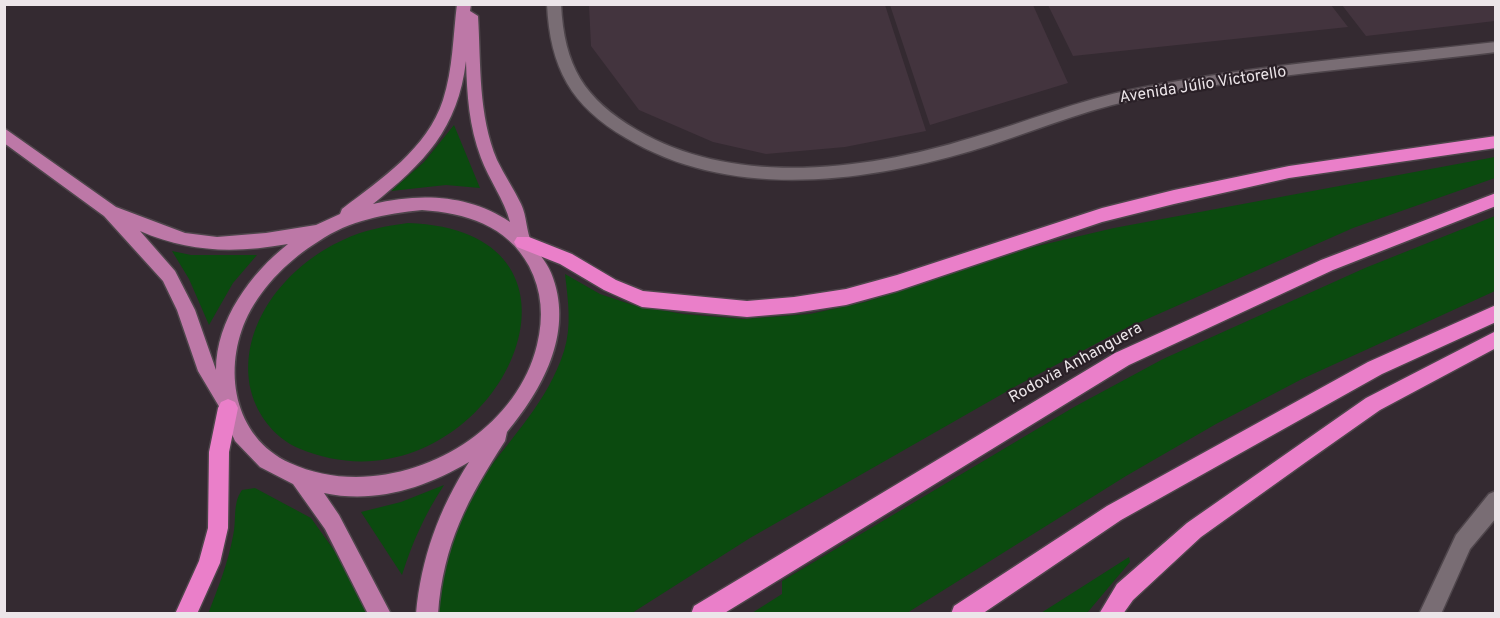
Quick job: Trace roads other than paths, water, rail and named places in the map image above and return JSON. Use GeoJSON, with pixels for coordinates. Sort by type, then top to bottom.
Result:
{"type":"FeatureCollection","features":[{"type":"Feature","properties":{"kind":"highway"},"geometry":{"type":"LineString","coordinates":[[523,242],[566,258],[610,285],[642,299],[747,309],[794,305],[846,297],[897,283],[1080,221],[1174,197],[1289,172],[1496,142]]}},
{"type":"Feature","properties":{"kind":"highway","name":"Rodovia Anhanguera"},"geometry":{"type":"LineString","coordinates":[[702,614],[1032,412],[1122,360],[1327,265],[1496,199]]}},
{"type":"Feature","properties":{"kind":"highway"},"geometry":{"type":"LineString","coordinates":[[962,614],[1114,513],[1375,368],[1496,313]]}},
{"type":"Feature","properties":{"kind":"highway"},"geometry":{"type":"LineString","coordinates":[[1110,614],[1125,592],[1194,530],[1270,475],[1373,404],[1496,339]]}},
{"type":"Feature","properties":{"kind":"highway"},"geometry":{"type":"LineString","coordinates":[[186,614],[209,563],[218,528],[219,452],[228,408]]}},
{"type":"Feature","properties":{"kind":"main road"},"geometry":{"type":"LineString","coordinates":[[340,221],[418,155],[446,117],[452,98],[464,4]]}},
{"type":"Feature","properties":{"kind":"main road"},"geometry":{"type":"LineString","coordinates":[[470,4],[476,114],[489,159],[514,206],[523,242]]}},
{"type":"Feature","properties":{"kind":"main road"},"geometry":{"type":"LineString","coordinates":[[4,134],[110,211],[169,276],[186,310],[207,371],[243,438],[267,462],[300,479],[344,488],[392,484],[439,468],[481,442],[514,409]]}},
{"type":"Feature","properties":{"kind":"main road"},"geometry":{"type":"LineString","coordinates":[[228,408],[223,368],[232,328],[253,290],[283,257],[320,231],[340,221],[381,207],[432,204],[461,207],[495,221],[523,242],[539,264],[548,290],[551,319],[546,349],[534,380],[472,473],[439,538],[429,580],[427,614]]}},
{"type":"Feature","properties":{"kind":"main road"},"geometry":{"type":"LineString","coordinates":[[110,211],[184,240],[216,244],[248,243],[320,231]]}},
{"type":"Feature","properties":{"kind":"main road"},"geometry":{"type":"LineString","coordinates":[[300,479],[332,522],[380,614]]}},
{"type":"Feature","properties":{"kind":"street","name":"Avenida Júlio Victorello"},"geometry":{"type":"LineString","coordinates":[[554,4],[559,50],[569,76],[587,101],[610,123],[640,140],[715,165],[810,174],[920,158],[1130,96],[1219,81],[1496,47]]}},
{"type":"Feature","properties":{"kind":"street"},"geometry":{"type":"LineString","coordinates":[[1430,614],[1463,542],[1496,501]]}}]}
